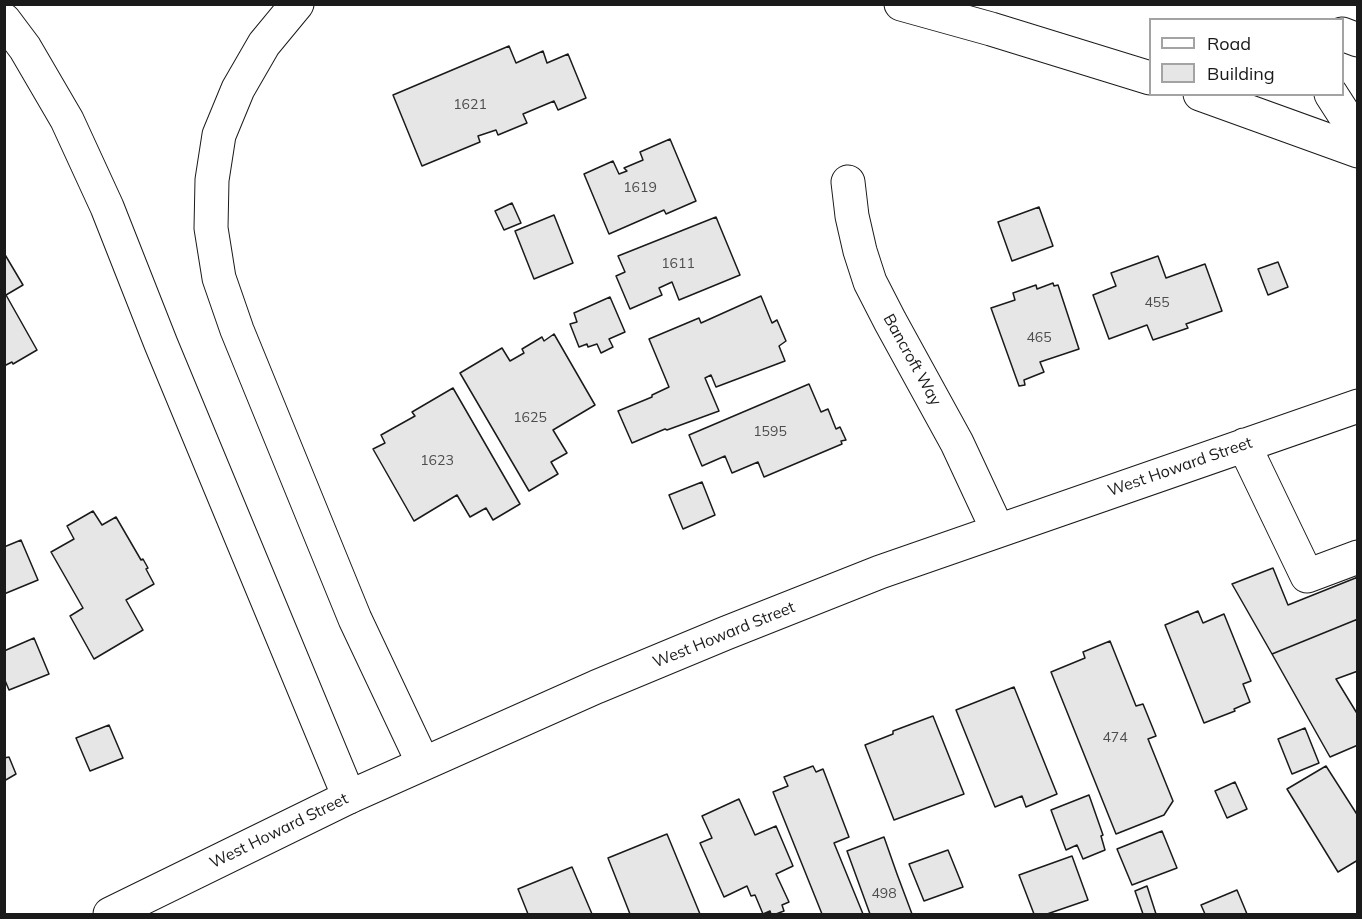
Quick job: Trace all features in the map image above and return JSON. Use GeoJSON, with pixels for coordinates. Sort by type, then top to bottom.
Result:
{"type":"FeatureCollection","features":[{"type":"Feature","properties":{"kind":"main road"},"geometry":{"type":"LineString","coordinates":[[297,4],[264,44],[238,89],[219,135],[212,180],[211,228],[219,279],[237,330],[355,619],[423,764]]}},
{"type":"Feature","properties":{"kind":"main road"},"geometry":{"type":"LineString","coordinates":[[901,4],[992,29],[1149,78]]}},
{"type":"Feature","properties":{"kind":"main road"},"geometry":{"type":"LineString","coordinates":[[1274,4],[1283,18]]}},
{"type":"Feature","properties":{"kind":"main road"},"geometry":{"type":"LineString","coordinates":[[1274,4],[1304,18]]}},
{"type":"Feature","properties":{"kind":"main road"},"geometry":{"type":"LineString","coordinates":[[4,20],[25,48],[67,120],[102,196],[349,797]]}},
{"type":"Feature","properties":{"kind":"main road"},"geometry":{"type":"LineString","coordinates":[[1205,96],[1358,152]]}},
{"type":"Feature","properties":{"kind":"main road"},"geometry":{"type":"LineString","coordinates":[[1332,96],[1358,136]]}},
{"type":"Feature","properties":{"kind":"main road","name":"Bancroft Way"},"geometry":{"type":"LineString","coordinates":[[848,182],[856,234],[870,282],[957,442],[998,531]]}},
{"type":"Feature","properties":{"kind":"main road","name":"West Howard Street"},"geometry":{"type":"LineString","coordinates":[[110,915],[349,797],[596,687],[715,638],[880,572],[1358,406]]}},
{"type":"Feature","properties":{"kind":"main road"},"geometry":{"type":"LineString","coordinates":[[1244,445],[1307,576],[1358,557]]}},
{"type":"Feature","properties":{"kind":"building"},"geometry":{"type":"Polygon","coordinates":[[[509,46],[516,63],[543,51],[547,63],[568,54],[586,98],[558,110],[554,101],[523,114],[527,123],[498,135],[496,130],[478,136],[480,142],[422,166],[393,95],[509,46]]]}},
{"type":"Feature","properties":{"kind":"building"},"geometry":{"type":"Polygon","coordinates":[[[670,139],[696,201],[666,214],[664,210],[609,234],[584,174],[613,161],[619,174],[627,171],[624,168],[643,160],[640,152],[670,139]]]}},
{"type":"Feature","properties":{"kind":"building"},"geometry":{"type":"Polygon","coordinates":[[[512,203],[521,223],[504,230],[495,211],[512,203]]]}},
{"type":"Feature","properties":{"kind":"building"},"geometry":{"type":"Polygon","coordinates":[[[1039,207],[1053,246],[1012,261],[998,222],[1039,207]]]}},
{"type":"Feature","properties":{"kind":"building"},"geometry":{"type":"Polygon","coordinates":[[[554,215],[573,263],[534,279],[515,231],[554,215]]]}},
{"type":"Feature","properties":{"kind":"building"},"geometry":{"type":"Polygon","coordinates":[[[716,217],[740,275],[679,300],[672,282],[659,288],[662,295],[630,309],[616,276],[625,272],[618,256],[716,217]]]}},
{"type":"Feature","properties":{"kind":"building"},"geometry":{"type":"Polygon","coordinates":[[[4,253],[23,285],[6,295],[37,350],[13,364],[12,362],[4,366],[4,253]]]}},
{"type":"Feature","properties":{"kind":"building"},"geometry":{"type":"Polygon","coordinates":[[[1158,256],[1166,278],[1205,264],[1222,311],[1186,324],[1188,328],[1153,340],[1147,325],[1109,339],[1093,295],[1116,286],[1111,273],[1158,256]]]}},
{"type":"Feature","properties":{"kind":"building"},"geometry":{"type":"Polygon","coordinates":[[[1278,262],[1288,287],[1268,295],[1258,269],[1278,262]]]}},
{"type":"Feature","properties":{"kind":"building"},"geometry":{"type":"Polygon","coordinates":[[[1053,283],[1054,286],[1058,285],[1079,349],[1040,362],[1044,372],[1024,380],[1025,385],[1019,386],[991,308],[1015,300],[1013,293],[1036,285],[1037,289],[1053,283]]]}},
{"type":"Feature","properties":{"kind":"building"},"geometry":{"type":"Polygon","coordinates":[[[761,296],[772,323],[777,320],[786,341],[779,346],[785,361],[716,387],[711,375],[705,378],[719,411],[632,443],[618,411],[652,397],[669,387],[649,339],[699,318],[701,323],[761,296]]]}},
{"type":"Feature","properties":{"kind":"building"},"geometry":{"type":"Polygon","coordinates":[[[610,297],[625,332],[609,339],[613,347],[601,353],[597,344],[579,347],[570,324],[577,322],[574,313],[610,297]]]}},
{"type":"Feature","properties":{"kind":"building"},"geometry":{"type":"Polygon","coordinates":[[[554,334],[595,405],[553,430],[567,453],[551,462],[558,474],[529,491],[460,373],[502,348],[510,361],[524,353],[522,349],[542,337],[544,341],[554,334]]]}},
{"type":"Feature","properties":{"kind":"building"},"geometry":{"type":"Polygon","coordinates":[[[809,384],[821,412],[828,409],[836,429],[840,427],[846,440],[841,441],[842,444],[764,477],[758,462],[732,473],[725,456],[702,466],[689,435],[809,384]]]}},
{"type":"Feature","properties":{"kind":"building"},"geometry":{"type":"Polygon","coordinates":[[[453,388],[520,504],[493,520],[486,508],[470,517],[457,495],[414,521],[373,449],[385,443],[381,435],[415,416],[412,412],[453,388]]]}},
{"type":"Feature","properties":{"kind":"building"},"geometry":{"type":"Polygon","coordinates":[[[702,482],[715,515],[683,529],[669,495],[702,482]]]}},
{"type":"Feature","properties":{"kind":"building"},"geometry":{"type":"Polygon","coordinates":[[[93,511],[102,525],[116,517],[141,560],[143,559],[154,584],[126,600],[143,630],[94,659],[70,616],[83,608],[51,552],[74,539],[67,526],[93,511]]]}},
{"type":"Feature","properties":{"kind":"building"},"geometry":{"type":"Polygon","coordinates":[[[21,540],[38,580],[4,594],[4,547],[21,540]]]}},
{"type":"Feature","properties":{"kind":"building"},"geometry":{"type":"Polygon","coordinates":[[[1273,568],[1288,605],[1358,577],[1358,619],[1272,654],[1232,584],[1273,568]]]}},
{"type":"Feature","properties":{"kind":"building"},"geometry":{"type":"Polygon","coordinates":[[[1198,611],[1203,623],[1224,614],[1251,681],[1243,684],[1250,702],[1234,709],[1235,711],[1204,723],[1165,625],[1198,611]]]}},
{"type":"Feature","properties":{"kind":"building"},"geometry":{"type":"Polygon","coordinates":[[[1358,619],[1358,671],[1336,679],[1358,715],[1358,745],[1330,757],[1272,654],[1358,619]]]}},
{"type":"Feature","properties":{"kind":"building"},"geometry":{"type":"Polygon","coordinates":[[[34,638],[49,674],[9,690],[4,678],[4,651],[34,638]]]}},
{"type":"Feature","properties":{"kind":"building"},"geometry":{"type":"Polygon","coordinates":[[[1110,641],[1136,706],[1143,704],[1156,736],[1148,739],[1173,801],[1164,815],[1116,834],[1051,672],[1085,658],[1083,652],[1110,641]]]}},
{"type":"Feature","properties":{"kind":"building"},"geometry":{"type":"Polygon","coordinates":[[[1014,687],[1057,794],[1026,807],[1022,796],[995,807],[956,710],[1014,687]]]}},
{"type":"Feature","properties":{"kind":"building"},"geometry":{"type":"Polygon","coordinates":[[[933,716],[964,794],[894,820],[865,745],[893,734],[893,731],[933,716]]]}},
{"type":"Feature","properties":{"kind":"building"},"geometry":{"type":"Polygon","coordinates":[[[109,725],[123,758],[90,771],[76,738],[109,725]]]}},
{"type":"Feature","properties":{"kind":"building"},"geometry":{"type":"Polygon","coordinates":[[[1305,728],[1319,763],[1292,774],[1278,739],[1305,728]]]}},
{"type":"Feature","properties":{"kind":"building"},"geometry":{"type":"Polygon","coordinates":[[[9,757],[16,774],[4,781],[4,758],[9,757]]]}},
{"type":"Feature","properties":{"kind":"building"},"geometry":{"type":"Polygon","coordinates":[[[813,766],[816,772],[823,769],[849,837],[834,843],[863,914],[822,914],[773,792],[788,786],[784,777],[813,766]]]}},
{"type":"Feature","properties":{"kind":"building"},"geometry":{"type":"Polygon","coordinates":[[[1326,766],[1358,816],[1358,860],[1338,872],[1287,789],[1326,766]]]}},
{"type":"Feature","properties":{"kind":"building"},"geometry":{"type":"Polygon","coordinates":[[[1235,782],[1247,809],[1227,818],[1215,791],[1235,782]]]}},
{"type":"Feature","properties":{"kind":"building"},"geometry":{"type":"Polygon","coordinates":[[[1089,795],[1103,835],[1101,836],[1105,850],[1083,859],[1077,845],[1066,850],[1051,810],[1089,795]]]}},
{"type":"Feature","properties":{"kind":"building"},"geometry":{"type":"Polygon","coordinates":[[[739,799],[755,835],[776,826],[793,866],[776,874],[789,902],[782,905],[784,911],[776,914],[771,914],[770,911],[763,914],[755,895],[751,896],[747,886],[724,897],[700,843],[712,838],[702,816],[739,799]]]}},
{"type":"Feature","properties":{"kind":"building"},"geometry":{"type":"Polygon","coordinates":[[[1162,831],[1177,868],[1132,885],[1117,849],[1162,831]]]}},
{"type":"Feature","properties":{"kind":"building"},"geometry":{"type":"Polygon","coordinates":[[[667,834],[700,914],[630,914],[608,858],[667,834]]]}},
{"type":"Feature","properties":{"kind":"building"},"geometry":{"type":"Polygon","coordinates":[[[884,837],[912,914],[870,914],[847,851],[884,837]]]}},
{"type":"Feature","properties":{"kind":"building"},"geometry":{"type":"Polygon","coordinates":[[[948,850],[963,887],[924,901],[909,864],[948,850]]]}},
{"type":"Feature","properties":{"kind":"building"},"geometry":{"type":"Polygon","coordinates":[[[1072,856],[1088,900],[1047,914],[1034,914],[1019,875],[1072,856]]]}},
{"type":"Feature","properties":{"kind":"building"},"geometry":{"type":"Polygon","coordinates":[[[572,867],[592,914],[528,914],[518,889],[572,867]]]}},
{"type":"Feature","properties":{"kind":"building"},"geometry":{"type":"Polygon","coordinates":[[[1147,886],[1156,914],[1143,914],[1135,891],[1147,886]]]}},
{"type":"Feature","properties":{"kind":"building"},"geometry":{"type":"Polygon","coordinates":[[[1237,890],[1247,914],[1205,914],[1201,905],[1237,890]]]}}]}
